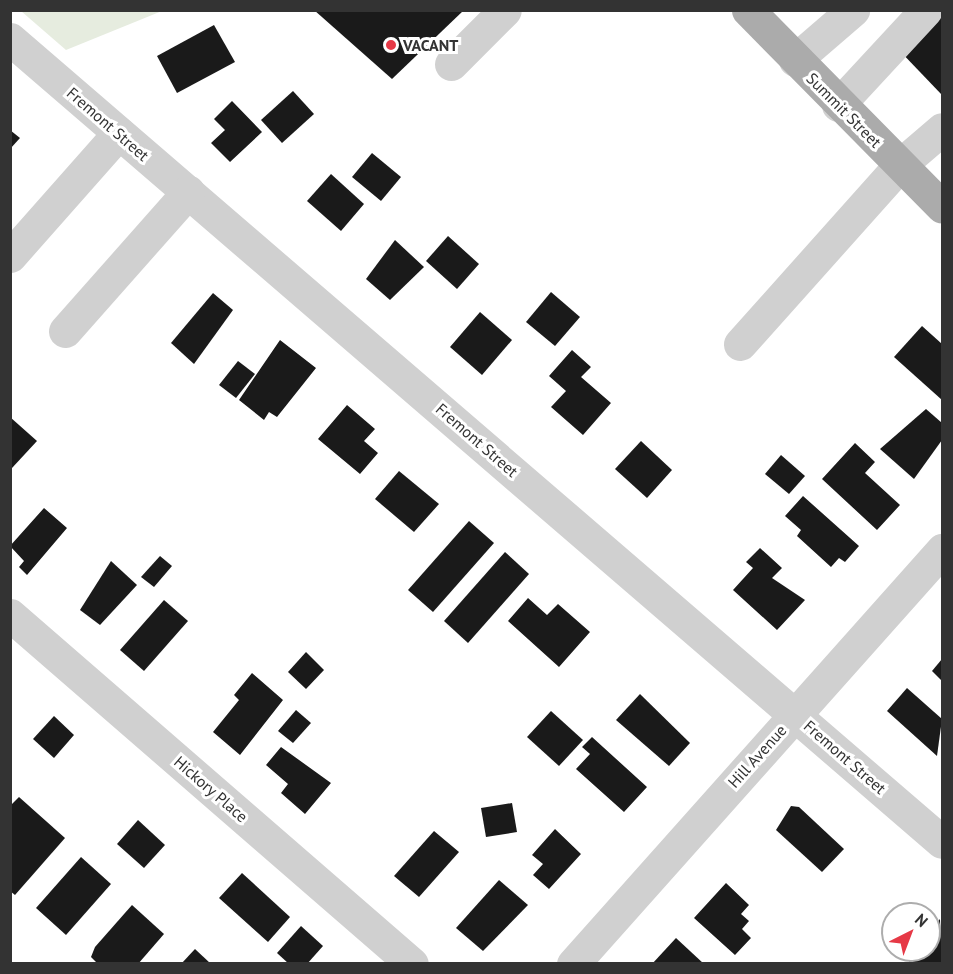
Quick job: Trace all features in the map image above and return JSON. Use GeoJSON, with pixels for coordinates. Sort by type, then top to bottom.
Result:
{"type":"FeatureCollection","features":[{"type":"Feature","properties":{"kind":"main road","name":"Summit Street"},"geometry":{"type":"LineString","coordinates":[[748,10],[838,105],[942,207]]}},
{"type":"Feature","properties":{"kind":"street"},"geometry":{"type":"LineString","coordinates":[[451,64],[505,10]]}},
{"type":"Feature","properties":{"kind":"street"},"geometry":{"type":"LineString","coordinates":[[795,60],[853,10]]}},
{"type":"Feature","properties":{"kind":"street"},"geometry":{"type":"LineString","coordinates":[[838,105],[926,10]]}},
{"type":"Feature","properties":{"kind":"street","name":"Fremont Street"},"geometry":{"type":"LineString","coordinates":[[10,39],[942,842]]}},
{"type":"Feature","properties":{"kind":"street"},"geometry":{"type":"LineString","coordinates":[[740,344],[900,165],[942,129]]}},
{"type":"Feature","properties":{"kind":"street"},"geometry":{"type":"LineString","coordinates":[[10,256],[119,133]]}},
{"type":"Feature","properties":{"kind":"street"},"geometry":{"type":"LineString","coordinates":[[65,331],[188,192]]}},
{"type":"Feature","properties":{"kind":"street","name":"Hill Avenue"},"geometry":{"type":"LineString","coordinates":[[573,963],[942,550]]}},
{"type":"Feature","properties":{"kind":"street","name":"Hickory Place"},"geometry":{"type":"LineString","coordinates":[[10,615],[412,963]]}},
{"type":"Feature","properties":{"kind":"shaded area"},"geometry":{"type":"Polygon","coordinates":[[[21,11],[162,11],[66,50],[21,11]]]}},
{"type":"Feature","properties":{"kind":"building","name":"VACANT"},"geometry":{"type":"Polygon","coordinates":[[[314,10],[464,10],[392,79],[314,10]]]}},
{"type":"Feature","properties":{"kind":"building"},"geometry":{"type":"Polygon","coordinates":[[[935,10],[942,10],[942,95],[897,48],[935,10]]]}},
{"type":"Feature","properties":{"kind":"building"},"geometry":{"type":"Polygon","coordinates":[[[214,25],[235,62],[177,93],[157,56],[214,25]]]}},
{"type":"Feature","properties":{"kind":"building"},"geometry":{"type":"Polygon","coordinates":[[[293,91],[314,114],[282,143],[261,120],[293,91]]]}},
{"type":"Feature","properties":{"kind":"building"},"geometry":{"type":"Polygon","coordinates":[[[232,101],[262,132],[230,162],[211,143],[225,130],[214,119],[232,101]]]}},
{"type":"Feature","properties":{"kind":"building"},"geometry":{"type":"Polygon","coordinates":[[[10,130],[20,138],[10,149],[10,130]]]}},
{"type":"Feature","properties":{"kind":"building"},"geometry":{"type":"Polygon","coordinates":[[[372,153],[401,177],[381,201],[352,177],[372,153]]]}},
{"type":"Feature","properties":{"kind":"building"},"geometry":{"type":"Polygon","coordinates":[[[331,174],[364,204],[341,231],[307,201],[331,174]]]}},
{"type":"Feature","properties":{"kind":"building"},"geometry":{"type":"Polygon","coordinates":[[[448,236],[479,264],[457,289],[426,261],[448,236]]]}},
{"type":"Feature","properties":{"kind":"building"},"geometry":{"type":"Polygon","coordinates":[[[395,240],[424,267],[390,300],[366,279],[395,240]]]}},
{"type":"Feature","properties":{"kind":"building"},"geometry":{"type":"Polygon","coordinates":[[[551,292],[580,317],[555,346],[526,322],[551,292]]]}},
{"type":"Feature","properties":{"kind":"building"},"geometry":{"type":"Polygon","coordinates":[[[213,293],[233,310],[194,364],[171,343],[213,293]]]}},
{"type":"Feature","properties":{"kind":"building"},"geometry":{"type":"Polygon","coordinates":[[[480,312],[512,340],[482,375],[450,347],[480,312]]]}},
{"type":"Feature","properties":{"kind":"building"},"geometry":{"type":"Polygon","coordinates":[[[922,326],[942,344],[942,400],[894,357],[922,326]]]}},
{"type":"Feature","properties":{"kind":"building"},"geometry":{"type":"Polygon","coordinates":[[[280,340],[316,368],[277,417],[269,412],[264,420],[239,400],[280,340]]]}},
{"type":"Feature","properties":{"kind":"building"},"geometry":{"type":"Polygon","coordinates":[[[572,350],[591,367],[581,377],[611,403],[583,435],[551,407],[566,391],[549,376],[572,350]]]}},
{"type":"Feature","properties":{"kind":"building"},"geometry":{"type":"Polygon","coordinates":[[[238,361],[255,374],[236,398],[219,385],[238,361]]]}},
{"type":"Feature","properties":{"kind":"building"},"geometry":{"type":"Polygon","coordinates":[[[347,405],[375,429],[364,441],[378,453],[360,474],[318,439],[347,405]]]}},
{"type":"Feature","properties":{"kind":"building"},"geometry":{"type":"Polygon","coordinates":[[[926,409],[942,423],[942,440],[914,479],[880,449],[926,409]]]}},
{"type":"Feature","properties":{"kind":"building"},"geometry":{"type":"Polygon","coordinates":[[[10,417],[37,441],[12,468],[10,467],[10,417]]]}},
{"type":"Feature","properties":{"kind":"building"},"geometry":{"type":"Polygon","coordinates":[[[641,441],[672,470],[647,498],[615,469],[641,441]]]}},
{"type":"Feature","properties":{"kind":"building"},"geometry":{"type":"Polygon","coordinates":[[[855,443],[875,462],[865,473],[900,505],[877,530],[822,479],[855,443]]]}},
{"type":"Feature","properties":{"kind":"building"},"geometry":{"type":"Polygon","coordinates":[[[781,455],[805,476],[789,494],[765,474],[781,455]]]}},
{"type":"Feature","properties":{"kind":"building"},"geometry":{"type":"Polygon","coordinates":[[[399,471],[439,504],[414,532],[375,499],[399,471]]]}},
{"type":"Feature","properties":{"kind":"building"},"geometry":{"type":"Polygon","coordinates":[[[803,496],[859,546],[845,562],[839,558],[831,567],[797,536],[801,530],[785,516],[803,496]]]}},
{"type":"Feature","properties":{"kind":"building"},"geometry":{"type":"Polygon","coordinates":[[[44,508],[67,528],[27,575],[19,567],[24,561],[10,546],[44,508]]]}},
{"type":"Feature","properties":{"kind":"building"},"geometry":{"type":"Polygon","coordinates":[[[469,521],[494,543],[433,612],[408,590],[469,521]]]}},
{"type":"Feature","properties":{"kind":"building"},"geometry":{"type":"Polygon","coordinates":[[[760,548],[782,568],[772,578],[805,600],[777,630],[733,590],[753,568],[746,562],[760,548]]]}},
{"type":"Feature","properties":{"kind":"building"},"geometry":{"type":"Polygon","coordinates":[[[505,552],[529,574],[468,643],[444,621],[505,552]]]}},
{"type":"Feature","properties":{"kind":"building"},"geometry":{"type":"Polygon","coordinates":[[[160,556],[172,566],[154,587],[141,577],[160,556]]]}},
{"type":"Feature","properties":{"kind":"building"},"geometry":{"type":"Polygon","coordinates":[[[111,561],[137,585],[100,625],[80,610],[111,561]]]}},
{"type":"Feature","properties":{"kind":"building"},"geometry":{"type":"Polygon","coordinates":[[[528,598],[547,615],[558,604],[590,632],[559,667],[508,621],[528,598]]]}},
{"type":"Feature","properties":{"kind":"building"},"geometry":{"type":"Polygon","coordinates":[[[164,600],[188,621],[144,671],[120,650],[164,600]]]}},
{"type":"Feature","properties":{"kind":"building"},"geometry":{"type":"Polygon","coordinates":[[[306,652],[324,670],[306,689],[288,672],[306,652]]]}},
{"type":"Feature","properties":{"kind":"building"},"geometry":{"type":"Polygon","coordinates":[[[942,659],[942,681],[932,671],[942,659]]]}},
{"type":"Feature","properties":{"kind":"building"},"geometry":{"type":"Polygon","coordinates":[[[252,673],[283,700],[240,755],[213,732],[239,700],[234,695],[252,673]]]}},
{"type":"Feature","properties":{"kind":"building"},"geometry":{"type":"Polygon","coordinates":[[[907,688],[942,719],[937,756],[887,711],[907,688]]]}},
{"type":"Feature","properties":{"kind":"building"},"geometry":{"type":"Polygon","coordinates":[[[640,694],[690,743],[669,766],[616,720],[640,694]]]}},
{"type":"Feature","properties":{"kind":"building"},"geometry":{"type":"Polygon","coordinates":[[[296,710],[311,723],[293,743],[278,731],[296,710]]]}},
{"type":"Feature","properties":{"kind":"building"},"geometry":{"type":"Polygon","coordinates":[[[551,711],[583,740],[559,766],[527,737],[551,711]]]}},
{"type":"Feature","properties":{"kind":"building"},"geometry":{"type":"Polygon","coordinates":[[[54,716],[74,735],[54,758],[33,739],[54,716]]]}},
{"type":"Feature","properties":{"kind":"building"},"geometry":{"type":"Polygon","coordinates":[[[592,737],[647,787],[624,812],[576,769],[590,754],[582,747],[592,737]]]}},
{"type":"Feature","properties":{"kind":"building"},"geometry":{"type":"Polygon","coordinates":[[[281,747],[331,783],[305,814],[281,793],[288,784],[266,765],[281,747]]]}},
{"type":"Feature","properties":{"kind":"building"},"geometry":{"type":"Polygon","coordinates":[[[19,797],[65,838],[15,895],[10,891],[10,806],[19,797]]]}},
{"type":"Feature","properties":{"kind":"building"},"geometry":{"type":"Polygon","coordinates":[[[512,803],[517,832],[486,837],[481,808],[512,803]]]}},
{"type":"Feature","properties":{"kind":"building"},"geometry":{"type":"Polygon","coordinates":[[[791,806],[799,807],[844,849],[822,872],[776,830],[791,806]]]}},
{"type":"Feature","properties":{"kind":"building"},"geometry":{"type":"Polygon","coordinates":[[[138,820],[165,845],[144,868],[117,844],[138,820]]]}},
{"type":"Feature","properties":{"kind":"building"},"geometry":{"type":"Polygon","coordinates":[[[555,829],[581,854],[549,889],[533,875],[543,864],[532,855],[555,829]]]}},
{"type":"Feature","properties":{"kind":"building"},"geometry":{"type":"Polygon","coordinates":[[[434,831],[459,852],[419,897],[394,876],[434,831]]]}},
{"type":"Feature","properties":{"kind":"building"},"geometry":{"type":"Polygon","coordinates":[[[81,857],[111,884],[66,935],[36,908],[81,857]]]}},
{"type":"Feature","properties":{"kind":"building"},"geometry":{"type":"Polygon","coordinates":[[[242,873],[290,917],[268,942],[219,898],[242,873]]]}},
{"type":"Feature","properties":{"kind":"building"},"geometry":{"type":"Polygon","coordinates":[[[499,880],[528,905],[483,951],[456,928],[499,880]]]}},
{"type":"Feature","properties":{"kind":"building"},"geometry":{"type":"Polygon","coordinates":[[[726,883],[749,905],[741,914],[749,921],[742,929],[751,938],[735,955],[694,918],[726,883]]]}},
{"type":"Feature","properties":{"kind":"building"},"geometry":{"type":"Polygon","coordinates":[[[132,905],[164,934],[138,964],[98,964],[91,957],[95,947],[132,905]]]}},
{"type":"Feature","properties":{"kind":"building"},"geometry":{"type":"Polygon","coordinates":[[[301,926],[323,946],[307,964],[289,964],[277,953],[301,926]]]}},
{"type":"Feature","properties":{"kind":"building"},"geometry":{"type":"Polygon","coordinates":[[[676,938],[704,964],[652,964],[676,938]]]}},
{"type":"Feature","properties":{"kind":"building"},"geometry":{"type":"Polygon","coordinates":[[[941,942],[942,964],[912,964],[910,962],[941,962],[941,942]]]}},
{"type":"Feature","properties":{"kind":"building"},"geometry":{"type":"Polygon","coordinates":[[[195,949],[211,964],[181,964],[195,949]]]}},
{"type":"Feature","properties":{"kind":"place","name":"VACANT"},"geometry":{"type":"Point","coordinates":[391,45]}}]}
